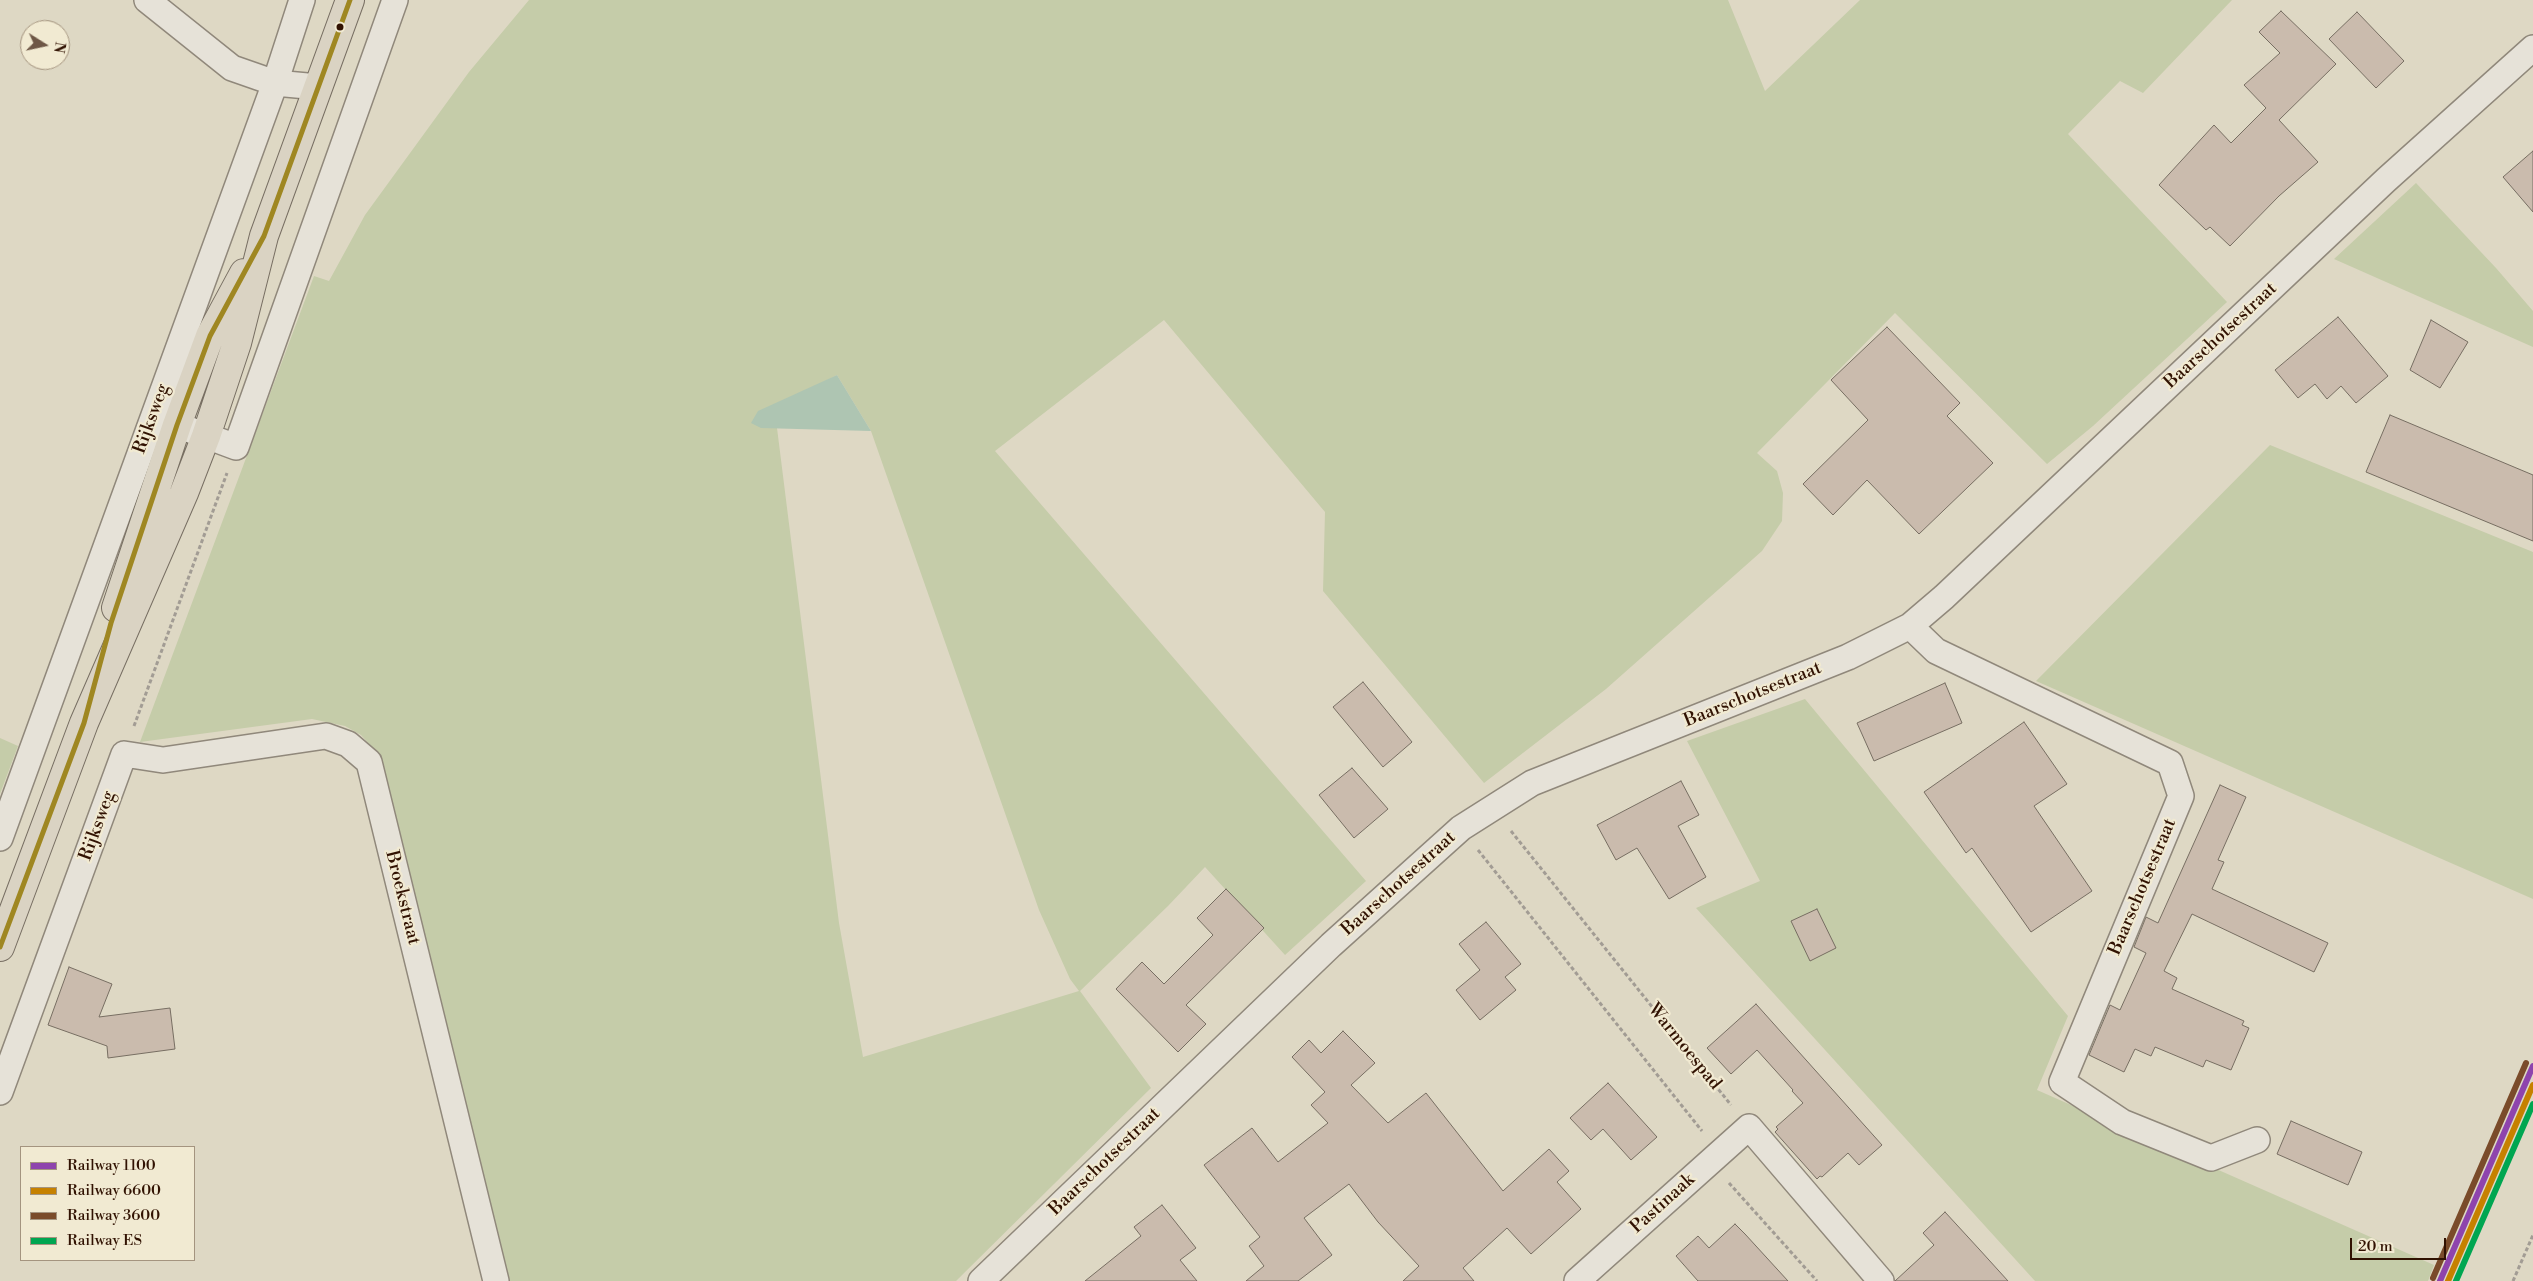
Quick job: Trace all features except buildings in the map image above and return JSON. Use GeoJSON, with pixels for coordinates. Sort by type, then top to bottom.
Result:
{"type":"FeatureCollection","features":[{"type":"Feature","properties":{"kind":"main road","name":"Rijksweg"},"geometry":{"type":"LineString","coordinates":[[0,947],[84,723],[184,493],[206,436],[237,343],[264,236],[350,0]]}},
{"type":"Feature","properties":{"kind":"main road","name":"Rijksweg"},"geometry":{"type":"LineString","coordinates":[[84,723],[111,623],[177,425],[210,336],[264,236]]}},
{"type":"Feature","properties":{"kind":"street"},"geometry":{"type":"LineString","coordinates":[[147,0],[232,68],[275,83],[318,87]]}},
{"type":"Feature","properties":{"kind":"street","name":"Rijksweg"},"geometry":{"type":"LineString","coordinates":[[0,838],[275,83],[302,0]]}},
{"type":"Feature","properties":{"kind":"street"},"geometry":{"type":"LineString","coordinates":[[236,447],[395,0]]}},
{"type":"Feature","properties":{"kind":"street","name":"Baarschotsestraat"},"geometry":{"type":"LineString","coordinates":[[981,1281],[1331,945],[1461,828],[1532,783],[1848,657],[1910,626],[1951,591],[2386,180],[2533,48]]}},
{"type":"Feature","properties":{"kind":"street","name":"Rijksweg"},"geometry":{"type":"LineString","coordinates":[[177,425],[236,447]]}},
{"type":"Feature","properties":{"kind":"street","name":"Baarschotsestraat"},"geometry":{"type":"LineString","coordinates":[[1910,626],[1936,651],[2170,763],[2181,796],[2062,1082],[2122,1122],[2211,1158],[2258,1140]]}},
{"type":"Feature","properties":{"kind":"street","name":"Broekstraat"},"geometry":{"type":"LineString","coordinates":[[124,754],[163,760],[326,736],[348,744],[369,762],[496,1281]]}},
{"type":"Feature","properties":{"kind":"street","name":"Rijksweg"},"geometry":{"type":"LineString","coordinates":[[0,1092],[124,754]]}},
{"type":"Feature","properties":{"kind":"street"},"geometry":{"type":"LineString","coordinates":[[1749,1127],[1881,1281]]}},
{"type":"Feature","properties":{"kind":"street","name":"Pastinaak"},"geometry":{"type":"LineString","coordinates":[[1577,1281],[1749,1127]]}},
{"type":"Feature","properties":{"kind":"path"},"geometry":{"type":"LineString","coordinates":[[124,754],[236,447]]}},
{"type":"Feature","properties":{"kind":"path","name":"Warmoespad"},"geometry":{"type":"LineString","coordinates":[[1494,807],[1749,1127]]}},
{"type":"Feature","properties":{"kind":"path"},"geometry":{"type":"LineString","coordinates":[[1461,828],[1704,1134],[1694,1142],[1817,1281]]}},
{"type":"Feature","properties":{"kind":"path"},"geometry":{"type":"LineString","coordinates":[[2513,1281],[2533,1235]]}},
{"type":"Feature","properties":{"kind":"shaded area"},"geometry":{"type":"Polygon","coordinates":[[[529,0],[1728,0],[1765,91],[1860,0],[2232,0],[2143,93],[2120,81],[2068,134],[2227,302],[2093,426],[2047,464],[1895,313],[1757,453],[1777,471],[1783,493],[1782,521],[1762,551],[1606,689],[1484,783],[1323,591],[1325,512],[1164,320],[995,451],[1366,881],[1285,955],[1205,867],[1168,906],[1080,991],[1151,1088],[956,1281],[501,1281],[379,755],[361,735],[345,726],[312,719],[140,742],[314,276],[329,281],[365,215],[469,72],[529,0]],[[837,375],[818,385],[761,428],[777,428],[839,923],[863,1057],[1079,991],[1070,979],[1039,910],[871,431],[837,375]]]}},
{"type":"Feature","properties":{"kind":"shaded area"},"geometry":{"type":"Polygon","coordinates":[[[2416,183],[2496,268],[2533,311],[2533,347],[2334,259],[2416,183]]]}},
{"type":"Feature","properties":{"kind":"shaded area"},"geometry":{"type":"Polygon","coordinates":[[[837,375],[871,431],[761,428],[751,423],[758,411],[837,375]]]}},
{"type":"Feature","properties":{"kind":"shaded area"},"geometry":{"type":"Polygon","coordinates":[[[2270,445],[2533,552],[2533,899],[2036,681],[2270,445]]]}},
{"type":"Feature","properties":{"kind":"shaded area"},"geometry":{"type":"Polygon","coordinates":[[[1805,699],[2068,1016],[2037,1090],[2434,1265],[2428,1281],[2035,1281],[1696,908],[1760,881],[1687,741],[1805,699]]]}},
{"type":"Feature","properties":{"kind":"shaded area"},"geometry":{"type":"Polygon","coordinates":[[[0,738],[18,746],[0,794],[0,738]]]}},
{"type":"Feature","properties":{"kind":"rail line","name":"3600"},"geometry":{"type":"LineString","coordinates":[[2433,1278],[2526,1063]]}},
{"type":"Feature","properties":{"kind":"rail line","name":"1100"},"geometry":{"type":"LineString","coordinates":[[2440,1281],[2533,1066]]}},
{"type":"Feature","properties":{"kind":"rail line","name":"6600"},"geometry":{"type":"LineString","coordinates":[[2448,1281],[2533,1085]]}},
{"type":"Feature","properties":{"kind":"rail line","name":"ES"},"geometry":{"type":"LineString","coordinates":[[2456,1281],[2533,1104]]}},
{"type":"Feature","properties":{"kind":"transit line"},"geometry":{"type":"LineString","coordinates":[[0,947],[84,723],[111,623],[177,425],[210,336],[264,236],[350,0]]}}]}
